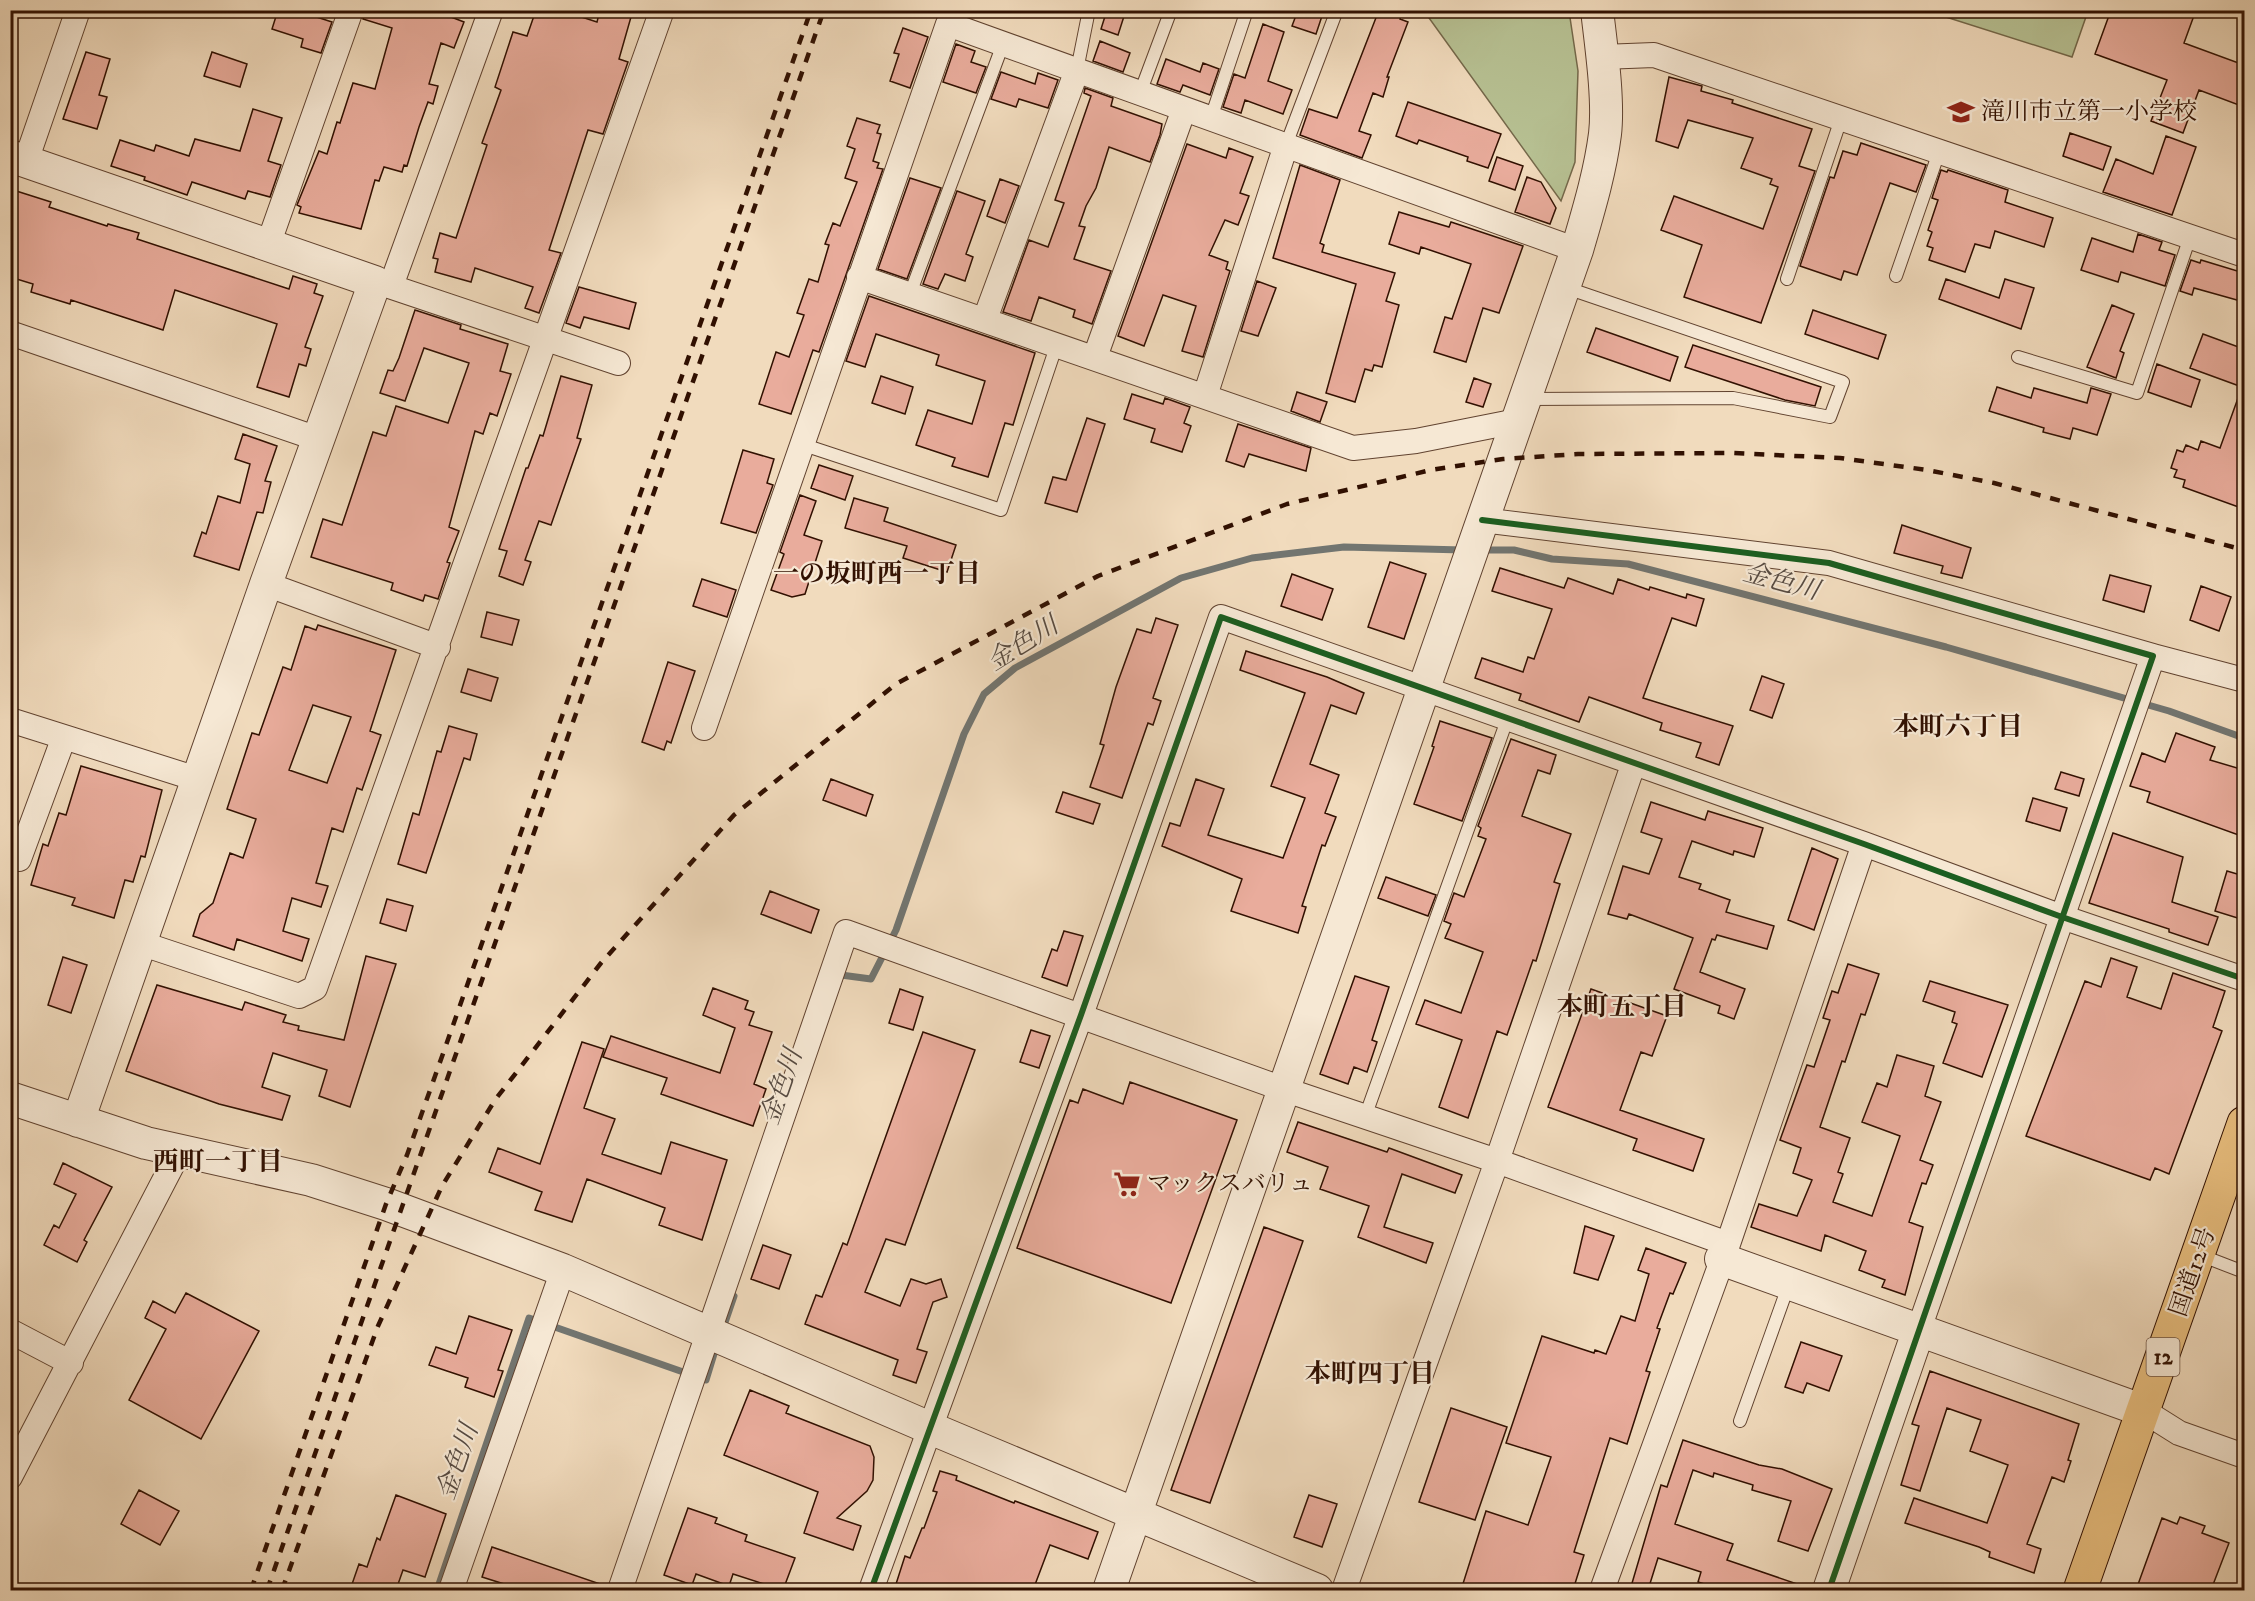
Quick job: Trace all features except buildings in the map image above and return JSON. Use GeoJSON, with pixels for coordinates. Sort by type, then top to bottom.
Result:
{"type":"FeatureCollection","features":[{"type":"Feature","properties":{"kind":"highway","name":"国道12号"},"geometry":{"type":"LineString","coordinates":[[2080,1590],[2244,1123]]}},
{"type":"Feature","properties":{"kind":"street"},"geometry":{"type":"LineString","coordinates":[[78,10],[18,158],[618,363]]}},
{"type":"Feature","properties":{"kind":"street"},"geometry":{"type":"LineString","coordinates":[[268,245],[351,10]]}},
{"type":"Feature","properties":{"kind":"street"},"geometry":{"type":"LineString","coordinates":[[78,1121],[318,439],[383,284],[491,10]]}},
{"type":"Feature","properties":{"kind":"street"},"geometry":{"type":"LineString","coordinates":[[140,943],[299,996],[315,988],[438,647],[662,10]]}},
{"type":"Feature","properties":{"kind":"street"},"geometry":{"type":"LineString","coordinates":[[1109,1590],[1577,250],[1592,197],[1605,132],[1602,57],[1596,10]]}},
{"type":"Feature","properties":{"kind":"street"},"geometry":{"type":"LineString","coordinates":[[704,728],[948,24],[1577,250]]}},
{"type":"Feature","properties":{"kind":"street"},"geometry":{"type":"LineString","coordinates":[[1602,57],[1654,55],[2244,255]]}},
{"type":"Feature","properties":{"kind":"street"},"geometry":{"type":"LineString","coordinates":[[985,319],[1077,70]]}},
{"type":"Feature","properties":{"kind":"street"},"geometry":{"type":"LineString","coordinates":[[1095,357],[1184,109]]}},
{"type":"Feature","properties":{"kind":"street"},"geometry":{"type":"LineString","coordinates":[[1205,396],[1286,145]]}},
{"type":"Feature","properties":{"kind":"street"},"geometry":{"type":"LineString","coordinates":[[859,277],[1353,448],[1416,441],[1520,410]]}},
{"type":"Feature","properties":{"kind":"street"},"geometry":{"type":"LineString","coordinates":[[10,333],[318,439]]}},
{"type":"Feature","properties":{"kind":"street"},"geometry":{"type":"LineString","coordinates":[[1482,520],[1829,563],[2244,680]]}},
{"type":"Feature","properties":{"kind":"street"},"geometry":{"type":"LineString","coordinates":[[266,584],[438,647]]}},
{"type":"Feature","properties":{"kind":"street"},"geometry":{"type":"LineString","coordinates":[[871,1590],[1081,1015],[1221,617],[1424,691],[1864,844],[2062,917],[2244,979]]}},
{"type":"Feature","properties":{"kind":"street"},"geometry":{"type":"LineString","coordinates":[[1829,1590],[2153,656]]}},
{"type":"Feature","properties":{"kind":"street"},"geometry":{"type":"LineString","coordinates":[[10,720],[197,779]]}},
{"type":"Feature","properties":{"kind":"street"},"geometry":{"type":"LineString","coordinates":[[10,856],[19,859],[64,737]]}},
{"type":"Feature","properties":{"kind":"street"},"geometry":{"type":"LineString","coordinates":[[1344,1590],[1497,1161],[1634,765]]}},
{"type":"Feature","properties":{"kind":"street"},"geometry":{"type":"LineString","coordinates":[[1602,1590],[1724,1251],[1864,844]]}},
{"type":"Feature","properties":{"kind":"street"},"geometry":{"type":"LineString","coordinates":[[620,1590],[710,1334],[846,932],[1283,1089],[1497,1161],[1724,1251],[1789,1282],[2144,1411],[2179,1433],[2244,1456]]}},
{"type":"Feature","properties":{"kind":"street"},"geometry":{"type":"LineString","coordinates":[[10,1098],[179,1152],[311,1180],[386,1204],[562,1270],[930,1428],[1317,1590]]}},
{"type":"Feature","properties":{"kind":"street"},"geometry":{"type":"LineString","coordinates":[[10,1477],[179,1152]]}},
{"type":"Feature","properties":{"kind":"street"},"geometry":{"type":"LineString","coordinates":[[451,1590],[562,1270]]}},
{"type":"Feature","properties":{"kind":"street"},"geometry":{"type":"LineString","coordinates":[[10,1331],[71,1363]]}},
{"type":"Feature","properties":{"kind":"lane"},"geometry":{"type":"LineString","coordinates":[[1077,70],[1089,10]]}},
{"type":"Feature","properties":{"kind":"lane"},"geometry":{"type":"LineString","coordinates":[[1140,93],[1171,10]]}},
{"type":"Feature","properties":{"kind":"lane"},"geometry":{"type":"LineString","coordinates":[[1211,118],[1247,10]]}},
{"type":"Feature","properties":{"kind":"lane"},"geometry":{"type":"LineString","coordinates":[[1286,145],[1337,10]]}},
{"type":"Feature","properties":{"kind":"lane"},"geometry":{"type":"LineString","coordinates":[[910,294],[1003,44]]}},
{"type":"Feature","properties":{"kind":"lane"},"geometry":{"type":"LineString","coordinates":[[1787,279],[1841,119]]}},
{"type":"Feature","properties":{"kind":"lane"},"geometry":{"type":"LineString","coordinates":[[1896,276],[1939,152]]}},
{"type":"Feature","properties":{"kind":"lane"},"geometry":{"type":"LineString","coordinates":[[2018,357],[2137,393],[2190,237]]}},
{"type":"Feature","properties":{"kind":"lane"},"geometry":{"type":"LineString","coordinates":[[1520,410],[1733,398],[1830,417],[1834,408],[1843,382],[1564,286]]}},
{"type":"Feature","properties":{"kind":"lane"},"geometry":{"type":"LineString","coordinates":[[801,444],[1001,510],[1057,344]]}},
{"type":"Feature","properties":{"kind":"lane"},"geometry":{"type":"LineString","coordinates":[[1365,1117],[1507,720]]}},
{"type":"Feature","properties":{"kind":"lane"},"geometry":{"type":"LineString","coordinates":[[2198,1255],[2244,1272]]}},
{"type":"Feature","properties":{"kind":"lane"},"geometry":{"type":"LineString","coordinates":[[1740,1421],[1789,1282]]}},
{"type":"Feature","properties":{"kind":"green space"},"geometry":{"type":"Polygon","coordinates":[[[2088,10],[2072,57],[1927,11],[2088,10]]]}},
{"type":"Feature","properties":{"kind":"green space"},"geometry":{"type":"Polygon","coordinates":[[[1424,11],[1569,11],[1578,71],[1575,162],[1561,201],[1424,11]]]}},
{"type":"Feature","properties":{"kind":"waterway","name":"金色川"},"geometry":{"type":"LineString","coordinates":[[839,981],[841,975],[871,979],[896,930],[964,734],[984,694],[1015,668],[1181,578],[1252,558],[1344,547],[1463,550]]}},
{"type":"Feature","properties":{"kind":"waterway","name":"金色川"},"geometry":{"type":"LineString","coordinates":[[1480,550],[1514,550],[1552,559],[1628,564],[1946,647],[2169,711],[2244,738]]}},
{"type":"Feature","properties":{"kind":"waterway","name":"金色川"},"geometry":{"type":"LineString","coordinates":[[722,1331],[734,1296]]}},
{"type":"Feature","properties":{"kind":"waterway","name":"金色川"},"geometry":{"type":"LineString","coordinates":[[437,1590],[529,1318],[706,1380],[717,1344]]}},
{"type":"Feature","properties":{"kind":"railway"},"geometry":{"type":"LineString","coordinates":[[251,1590],[811,10]]}},
{"type":"Feature","properties":{"kind":"railway"},"geometry":{"type":"LineString","coordinates":[[267,1590],[824,10]]}},
{"type":"Feature","properties":{"kind":"railway"},"geometry":{"type":"LineString","coordinates":[[282,1590],[378,1326],[442,1186],[495,1100],[601,963],[734,815],[896,684],[1098,576],[1287,504],[1431,470],[1503,459],[1578,454],[1732,453],[1840,458],[1927,470],[1994,483],[2244,550]]}},
{"type":"Feature","properties":{"kind":"cycle path"},"geometry":{"type":"LineString","coordinates":[[1482,520],[1829,563],[2153,656],[1829,1590]]}},
{"type":"Feature","properties":{"kind":"cycle path"},"geometry":{"type":"LineString","coordinates":[[871,1590],[1081,1015],[1221,617],[1864,844],[2062,917],[2244,979]]}},
{"type":"Feature","properties":{"kind":"place","name":"滝川市立第一小学校"},"geometry":{"type":"Point","coordinates":[1961,112]}},
{"type":"Feature","properties":{"kind":"place","name":"マックスバリュ"},"geometry":{"type":"Point","coordinates":[1127,1184]}},
{"type":"Feature","properties":{"kind":"district","name":"一の坂町西一丁目"},"geometry":{"type":"Point","coordinates":[877,574]}},
{"type":"Feature","properties":{"kind":"district","name":"本町六丁目"},"geometry":{"type":"Point","coordinates":[1958,727]}},
{"type":"Feature","properties":{"kind":"district","name":"本町五丁目"},"geometry":{"type":"Point","coordinates":[1622,1007]}},
{"type":"Feature","properties":{"kind":"district","name":"西町一丁目"},"geometry":{"type":"Point","coordinates":[218,1162]}},
{"type":"Feature","properties":{"kind":"district","name":"本町四丁目"},"geometry":{"type":"Point","coordinates":[1370,1374]}}]}
